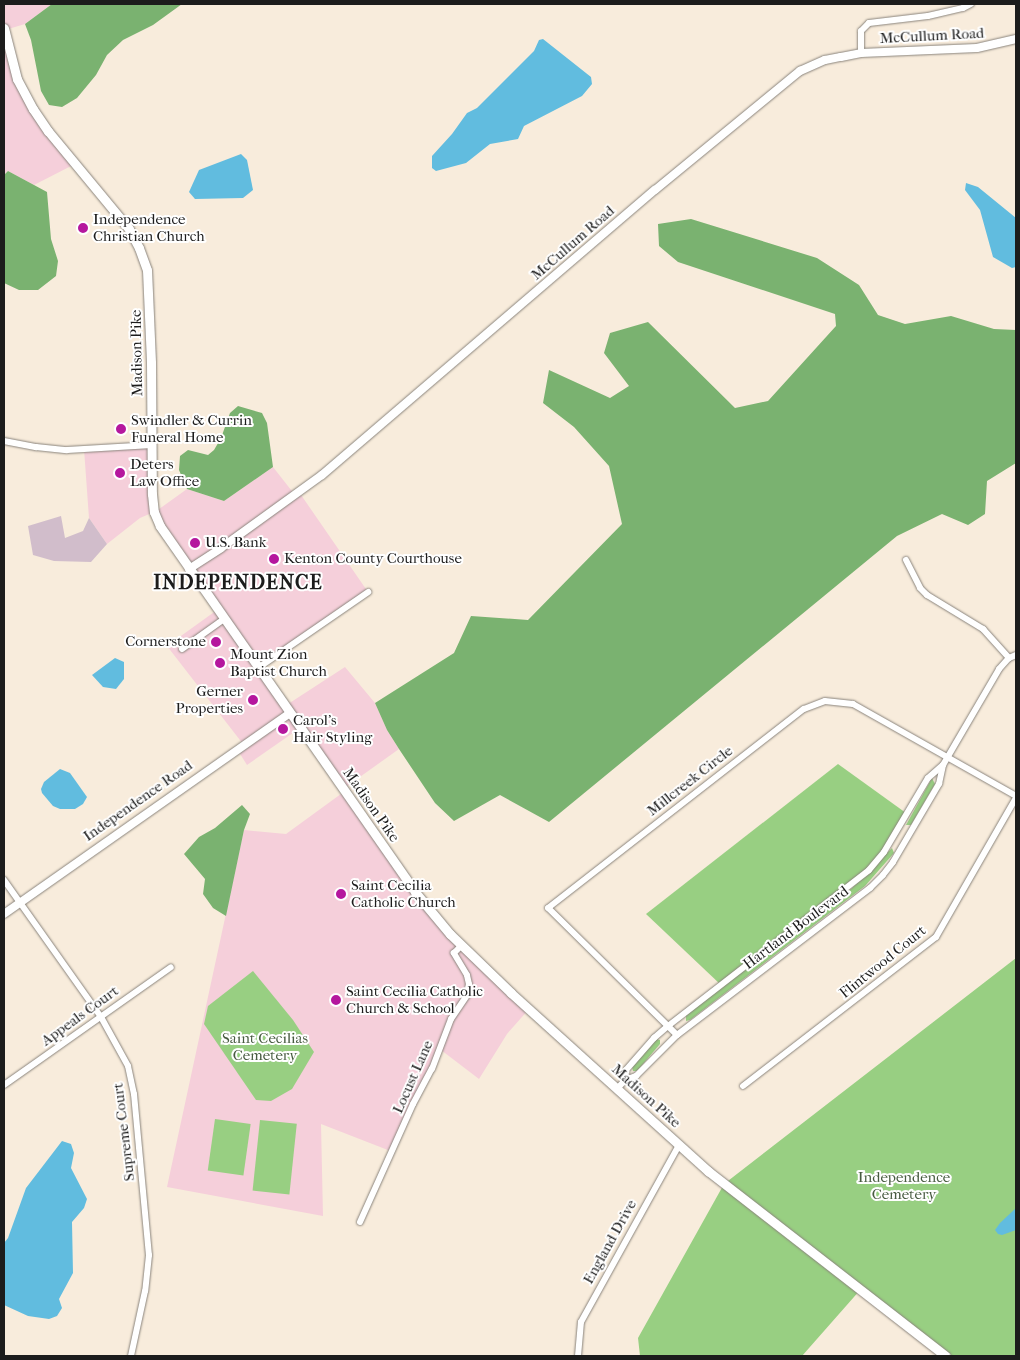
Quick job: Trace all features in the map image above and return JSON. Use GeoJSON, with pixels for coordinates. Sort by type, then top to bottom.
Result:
{"type":"FeatureCollection","features":[{"type":"Feature","properties":{"kind":"main road","name":"Madison Pike"},"geometry":{"type":"LineString","coordinates":[[4,28],[17,79],[33,109],[48,131],[127,227],[142,256],[149,286],[154,512],[167,538],[415,892],[434,917],[462,945],[679,1145],[730,1188],[946,1356]]}},
{"type":"Feature","properties":{"kind":"street"},"geometry":{"type":"LineString","coordinates":[[861,54],[861,31],[869,23],[928,16],[963,8],[971,4]]}},
{"type":"Feature","properties":{"kind":"street","name":"McCullum Road"},"geometry":{"type":"LineString","coordinates":[[189,569],[222,548],[322,474],[786,81],[825,60],[861,54],[977,48],[1016,38]]}},
{"type":"Feature","properties":{"kind":"street"},"geometry":{"type":"LineString","coordinates":[[4,440],[36,447],[67,450],[152,445]]}},
{"type":"Feature","properties":{"kind":"street"},"geometry":{"type":"LineString","coordinates":[[906,560],[920,588],[927,595],[983,629],[1009,658],[1016,655]]}},
{"type":"Feature","properties":{"kind":"street"},"geometry":{"type":"LineString","coordinates":[[258,668],[368,592]]}},
{"type":"Feature","properties":{"kind":"street"},"geometry":{"type":"LineString","coordinates":[[182,649],[224,619]]}},
{"type":"Feature","properties":{"kind":"street","name":"Hartland Boulevard"},"geometry":{"type":"LineString","coordinates":[[625,1080],[626,1070],[654,1038],[869,870],[884,852],[928,778],[943,765],[984,692],[1009,658]]}},
{"type":"Feature","properties":{"kind":"street","name":"Millcreek Circle"},"geometry":{"type":"LineString","coordinates":[[677,1034],[550,913],[548,908],[804,709],[825,701],[853,704],[1016,797]]}},
{"type":"Feature","properties":{"kind":"street","name":"Independence Road"},"geometry":{"type":"LineString","coordinates":[[4,914],[290,713]]}},
{"type":"Feature","properties":{"kind":"street","name":"Hartland Boulevard"},"geometry":{"type":"LineString","coordinates":[[617,1089],[625,1080],[636,1076],[677,1034],[870,888],[893,862],[939,784],[943,765]]}},
{"type":"Feature","properties":{"kind":"street","name":"Flintwood Court"},"geometry":{"type":"LineString","coordinates":[[743,1086],[936,937],[1016,797]]}},
{"type":"Feature","properties":{"kind":"street","name":"Supreme Court"},"geometry":{"type":"LineString","coordinates":[[4,880],[101,1017],[121,1050],[128,1066],[134,1094],[150,1255],[145,1291],[131,1356]]}},
{"type":"Feature","properties":{"kind":"street","name":"Locust Lane"},"geometry":{"type":"LineString","coordinates":[[360,1222],[413,1104],[432,1069],[451,1019],[466,995],[469,984],[467,976],[454,953],[462,945]]}},
{"type":"Feature","properties":{"kind":"street","name":"Appeals Court"},"geometry":{"type":"LineString","coordinates":[[4,1085],[171,967]]}},
{"type":"Feature","properties":{"kind":"street","name":"England Drive"},"geometry":{"type":"LineString","coordinates":[[578,1356],[581,1322],[679,1145]]}},
{"type":"Feature","properties":{"kind":"shaded area"},"geometry":{"type":"Polygon","coordinates":[[[4,4],[52,4],[25,24],[5,30],[17,79],[75,164],[34,185],[8,171],[4,175],[4,4]]]}},
{"type":"Feature","properties":{"kind":"shaded area"},"geometry":{"type":"Polygon","coordinates":[[[152,445],[155,512],[187,489],[224,501],[273,467],[295,495],[299,492],[368,592],[262,665],[285,706],[345,667],[375,703],[387,730],[399,749],[343,789],[300,728],[247,765],[237,749],[243,744],[167,646],[217,610],[154,512],[140,518],[107,544],[89,518],[84,449],[152,445]]]}},
{"type":"Feature","properties":{"kind":"shaded area"},"geometry":{"type":"Polygon","coordinates":[[[61,516],[65,538],[83,531],[89,518],[107,544],[91,562],[54,561],[33,555],[28,526],[61,516]]]}},
{"type":"Feature","properties":{"kind":"shaded area","name":"Saint Cecilia Catholic Church & School"},"geometry":{"type":"Polygon","coordinates":[[[345,791],[415,892],[529,1009],[507,1034],[479,1079],[441,1050],[393,1152],[321,1124],[323,1216],[167,1187],[244,830],[286,834],[345,791]]]}},
{"type":"Feature","properties":{"kind":"green space"},"geometry":{"type":"Polygon","coordinates":[[[52,4],[182,4],[153,25],[123,40],[107,55],[96,75],[77,98],[62,107],[49,105],[41,91],[31,40],[25,24],[52,4]]]}},
{"type":"Feature","properties":{"kind":"green space"},"geometry":{"type":"Polygon","coordinates":[[[8,171],[47,192],[51,239],[58,261],[56,276],[38,290],[19,290],[4,283],[4,175],[8,171]]]}},
{"type":"Feature","properties":{"kind":"green space"},"geometry":{"type":"Polygon","coordinates":[[[691,219],[817,258],[859,285],[878,315],[905,324],[951,316],[994,329],[1016,330],[1016,463],[987,481],[985,514],[968,525],[942,514],[897,536],[549,822],[500,795],[454,821],[435,803],[387,730],[375,703],[454,653],[471,616],[528,620],[622,524],[609,466],[574,427],[543,403],[549,370],[610,398],[629,386],[604,353],[610,333],[648,322],[735,408],[768,401],[836,326],[835,314],[678,262],[659,246],[658,224],[691,219]]]}},
{"type":"Feature","properties":{"kind":"green space"},"geometry":{"type":"Polygon","coordinates":[[[238,406],[262,413],[267,423],[273,467],[224,501],[187,489],[179,470],[180,456],[188,450],[208,455],[214,450],[221,438],[230,413],[238,406]]]}},
{"type":"Feature","properties":{"kind":"green space"},"geometry":{"type":"Polygon","coordinates":[[[838,764],[906,813],[869,870],[721,985],[646,914],[838,764]]]}},
{"type":"Feature","properties":{"kind":"green space"},"geometry":{"type":"Polygon","coordinates":[[[932,778],[935,784],[911,825],[906,825],[932,778]]]}},
{"type":"Feature","properties":{"kind":"green space"},"geometry":{"type":"Polygon","coordinates":[[[242,805],[250,814],[244,830],[226,916],[213,908],[203,894],[205,879],[184,854],[199,837],[215,828],[242,805]]]}},
{"type":"Feature","properties":{"kind":"green space"},"geometry":{"type":"Polygon","coordinates":[[[892,848],[894,853],[865,886],[690,1020],[686,1021],[686,1015],[852,888],[892,848]]]}},
{"type":"Feature","properties":{"kind":"green space","name":"Independence Cemetery"},"geometry":{"type":"Polygon","coordinates":[[[1016,958],[1016,1356],[946,1356],[861,1289],[802,1356],[640,1356],[638,1338],[724,1184],[1016,958]]]}},
{"type":"Feature","properties":{"kind":"green space","name":"Saint Cecilias Cemetery"},"geometry":{"type":"Polygon","coordinates":[[[253,971],[293,1020],[314,1052],[292,1089],[271,1101],[256,1100],[204,1024],[208,1006],[253,971]]]}},
{"type":"Feature","properties":{"kind":"green space"},"geometry":{"type":"Polygon","coordinates":[[[656,1039],[660,1040],[660,1044],[637,1071],[633,1071],[632,1067],[656,1039]]]}},
{"type":"Feature","properties":{"kind":"green space"},"geometry":{"type":"Polygon","coordinates":[[[215,1119],[251,1124],[243,1176],[208,1170],[215,1119]]]}},
{"type":"Feature","properties":{"kind":"green space"},"geometry":{"type":"Polygon","coordinates":[[[260,1120],[297,1124],[289,1194],[253,1191],[260,1120]]]}},
{"type":"Feature","properties":{"kind":"water"},"geometry":{"type":"Polygon","coordinates":[[[543,39],[591,77],[592,84],[582,96],[524,126],[518,139],[490,144],[466,163],[436,171],[432,168],[432,156],[452,134],[467,113],[477,108],[534,51],[539,40],[543,39]]]}},
{"type":"Feature","properties":{"kind":"water"},"geometry":{"type":"Polygon","coordinates":[[[241,154],[247,160],[253,190],[243,198],[195,199],[189,192],[199,170],[241,154]]]}},
{"type":"Feature","properties":{"kind":"water"},"geometry":{"type":"Polygon","coordinates":[[[966,183],[978,187],[1016,218],[1016,267],[1012,268],[993,257],[980,210],[965,190],[966,183]]]}},
{"type":"Feature","properties":{"kind":"water"},"geometry":{"type":"Polygon","coordinates":[[[115,658],[124,662],[124,679],[116,689],[103,687],[92,675],[115,658]]]}},
{"type":"Feature","properties":{"kind":"water"},"geometry":{"type":"Polygon","coordinates":[[[60,769],[70,773],[87,797],[83,804],[75,809],[60,809],[53,806],[42,793],[41,789],[44,782],[60,769]]]}},
{"type":"Feature","properties":{"kind":"water"},"geometry":{"type":"Polygon","coordinates":[[[62,1141],[71,1144],[74,1153],[71,1168],[87,1199],[84,1208],[72,1222],[73,1273],[59,1299],[62,1308],[57,1316],[49,1319],[28,1316],[4,1305],[4,1243],[8,1238],[26,1188],[62,1141]]]}},
{"type":"Feature","properties":{"kind":"water"},"geometry":{"type":"Polygon","coordinates":[[[1016,1208],[1016,1230],[1002,1235],[998,1234],[995,1230],[1016,1208]]]}},
{"type":"Feature","properties":{"kind":"place","name":"Independence Christian Church"},"geometry":{"type":"Point","coordinates":[83,228]}},
{"type":"Feature","properties":{"kind":"place","name":"Swindler & Currin Funeral Home"},"geometry":{"type":"Point","coordinates":[121,429]}},
{"type":"Feature","properties":{"kind":"place","name":"Deters Law Office"},"geometry":{"type":"Point","coordinates":[120,473]}},
{"type":"Feature","properties":{"kind":"place","name":"U.S. Bank"},"geometry":{"type":"Point","coordinates":[195,543]}},
{"type":"Feature","properties":{"kind":"place","name":"Kenton County Courthouse"},"geometry":{"type":"Point","coordinates":[274,559]}},
{"type":"Feature","properties":{"kind":"place","name":"Cornerstone"},"geometry":{"type":"Point","coordinates":[216,642]}},
{"type":"Feature","properties":{"kind":"place","name":"Mount Zion Baptist Church"},"geometry":{"type":"Point","coordinates":[220,663]}},
{"type":"Feature","properties":{"kind":"place","name":"Gerner Properties"},"geometry":{"type":"Point","coordinates":[253,700]}},
{"type":"Feature","properties":{"kind":"place","name":"Carol’s Hair Styling"},"geometry":{"type":"Point","coordinates":[283,729]}},
{"type":"Feature","properties":{"kind":"place","name":"Saint Cecilia Catholic Church"},"geometry":{"type":"Point","coordinates":[341,894]}},
{"type":"Feature","properties":{"kind":"place","name":"Saint Cecilia Catholic Church & School"},"geometry":{"type":"Point","coordinates":[336,1000]}},
{"type":"Feature","properties":{"kind":"district","name":"INDEPENDENCE"},"geometry":{"type":"Point","coordinates":[238,582]}}]}
